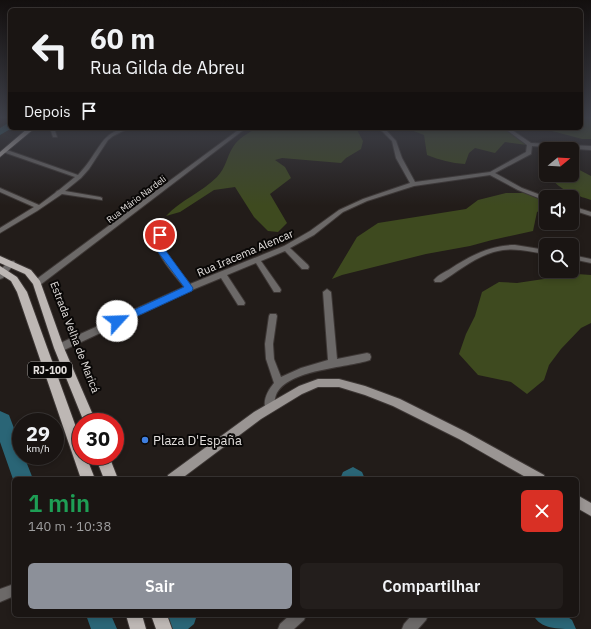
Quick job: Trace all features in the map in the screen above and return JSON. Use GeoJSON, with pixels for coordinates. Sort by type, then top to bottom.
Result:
{"type":"FeatureCollection","features":[{"type":"Feature","properties":{"kind":"main road","name":"Estrada Velha de Maricá"},"geometry":{"type":"LineString","coordinates":[[0,259],[4,270],[14,279],[22,292],[87,477]]}},
{"type":"Feature","properties":{"kind":"main road","name":"Estrada Velha de Maricá"},"geometry":{"type":"LineString","coordinates":[[4,270],[28,272],[37,283],[59,348],[86,413]]}},
{"type":"Feature","properties":{"kind":"main road"},"geometry":{"type":"LineString","coordinates":[[106,465],[110,477]]}},
{"type":"Feature","properties":{"kind":"main road"},"geometry":{"type":"LineString","coordinates":[[135,617],[138,629]]}},
{"type":"Feature","properties":{"kind":"main road"},"geometry":{"type":"LineString","coordinates":[[160,617],[164,629]]}},
{"type":"Feature","properties":{"kind":"street"},"geometry":{"type":"LineString","coordinates":[[0,231],[39,207],[79,177],[94,159],[100,147]]}},
{"type":"Feature","properties":{"kind":"street","name":"Rua Mário Nardeli"},"geometry":{"type":"LineString","coordinates":[[37,283],[218,147]]}},
{"type":"Feature","properties":{"kind":"street"},"geometry":{"type":"LineString","coordinates":[[396,147],[402,166],[413,184]]}},
{"type":"Feature","properties":{"kind":"street","name":"Rua Iracema Alencar"},"geometry":{"type":"LineString","coordinates":[[59,348],[189,288],[301,241],[331,217],[352,205],[413,184],[491,174],[529,153],[528,147]]}},
{"type":"Feature","properties":{"kind":"street"},"geometry":{"type":"LineString","coordinates":[[2,153],[79,177]]}},
{"type":"Feature","properties":{"kind":"street"},"geometry":{"type":"LineString","coordinates":[[491,174],[520,189],[539,196]]}},
{"type":"Feature","properties":{"kind":"street"},"geometry":{"type":"LineString","coordinates":[[0,190],[39,207]]}},
{"type":"Feature","properties":{"kind":"street"},"geometry":{"type":"LineString","coordinates":[[59,192],[100,199]]}},
{"type":"Feature","properties":{"kind":"street"},"geometry":{"type":"LineString","coordinates":[[579,210],[591,214]]}},
{"type":"Feature","properties":{"kind":"street"},"geometry":{"type":"LineString","coordinates":[[167,226],[160,235],[159,243],[162,252],[189,288]]}},
{"type":"Feature","properties":{"kind":"street"},"geometry":{"type":"LineString","coordinates":[[438,280],[479,255],[496,249],[511,247],[539,251]]}},
{"type":"Feature","properties":{"kind":"street"},"geometry":{"type":"LineString","coordinates":[[286,248],[305,267]]}},
{"type":"Feature","properties":{"kind":"street"},"geometry":{"type":"LineString","coordinates":[[579,258],[591,261]]}},
{"type":"Feature","properties":{"kind":"street"},"geometry":{"type":"LineString","coordinates":[[257,260],[277,290]]}},
{"type":"Feature","properties":{"kind":"street"},"geometry":{"type":"LineString","coordinates":[[223,274],[241,303]]}},
{"type":"Feature","properties":{"kind":"street"},"geometry":{"type":"LineString","coordinates":[[327,292],[333,363]]}},
{"type":"Feature","properties":{"kind":"street"},"geometry":{"type":"LineString","coordinates":[[273,316],[269,344],[270,359],[279,384]]}},
{"type":"Feature","properties":{"kind":"street"},"geometry":{"type":"LineString","coordinates":[[269,407],[271,393],[279,384],[308,369],[367,357]]}},
{"type":"Feature","properties":{"kind":"street"},"geometry":{"type":"LineString","coordinates":[[175,477],[269,407],[317,383],[335,382],[356,387],[381,396],[437,423],[536,477]]}},
{"type":"Feature","properties":{"kind":"street"},"geometry":{"type":"LineString","coordinates":[[579,502],[591,510]]}},
{"type":"Feature","properties":{"kind":"street"},"geometry":{"type":"LineString","coordinates":[[0,596],[12,591]]}},
{"type":"Feature","properties":{"kind":"street"},"geometry":{"type":"LineString","coordinates":[[285,629],[297,617]]}},
{"type":"Feature","properties":{"kind":"street"},"geometry":{"type":"LineString","coordinates":[[409,629],[419,617]]}},
{"type":"Feature","properties":{"kind":"green space"},"geometry":{"type":"Polygon","coordinates":[[[233,147],[361,147],[341,163],[282,158],[275,160],[285,167],[291,178],[270,194],[287,223],[278,232],[268,231],[254,217],[235,187],[214,190],[180,212],[166,216],[178,205],[217,177],[223,169],[233,147]]]}},
{"type":"Feature","properties":{"kind":"green space"},"geometry":{"type":"Polygon","coordinates":[[[426,147],[500,147],[495,153],[475,148],[469,153],[465,164],[441,160],[427,155],[426,147]]]}},
{"type":"Feature","properties":{"kind":"green space"},"geometry":{"type":"Polygon","coordinates":[[[579,170],[591,176],[591,200],[579,196],[579,190],[567,190],[554,182],[579,182],[579,170]]]}},
{"type":"Feature","properties":{"kind":"green space"},"geometry":{"type":"Polygon","coordinates":[[[506,193],[526,193],[539,198],[539,211],[537,212],[533,231],[470,246],[426,254],[342,275],[332,279],[357,237],[378,223],[466,209],[478,200],[506,193]]]}},
{"type":"Feature","properties":{"kind":"green space"},"geometry":{"type":"Polygon","coordinates":[[[579,274],[591,275],[591,323],[581,328],[561,349],[549,365],[544,380],[527,394],[511,382],[478,375],[459,354],[466,334],[475,316],[482,292],[499,282],[517,283],[550,278],[579,278],[579,274]]]}},
{"type":"Feature","properties":{"kind":"waterway"},"geometry":{"type":"LineString","coordinates":[[0,420],[2,421],[22,477]]}},
{"type":"Feature","properties":{"kind":"waterway"},"geometry":{"type":"LineString","coordinates":[[99,617],[104,629]]}},
{"type":"Feature","properties":{"kind":"waterway"},"geometry":{"type":"LineString","coordinates":[[170,629],[183,617]]}},
{"type":"Feature","properties":{"kind":"waterway"},"geometry":{"type":"LineString","coordinates":[[548,617],[563,629]]}},
{"type":"Feature","properties":{"kind":"place","name":"Plaza D'España"},"geometry":{"type":"Point","coordinates":[145,440]}},
{"type":"Feature","properties":{"kind":"route"},"geometry":{"type":"LineString","coordinates":[[117,321],[189,288],[162,252],[159,243],[160,235]]}}]}
